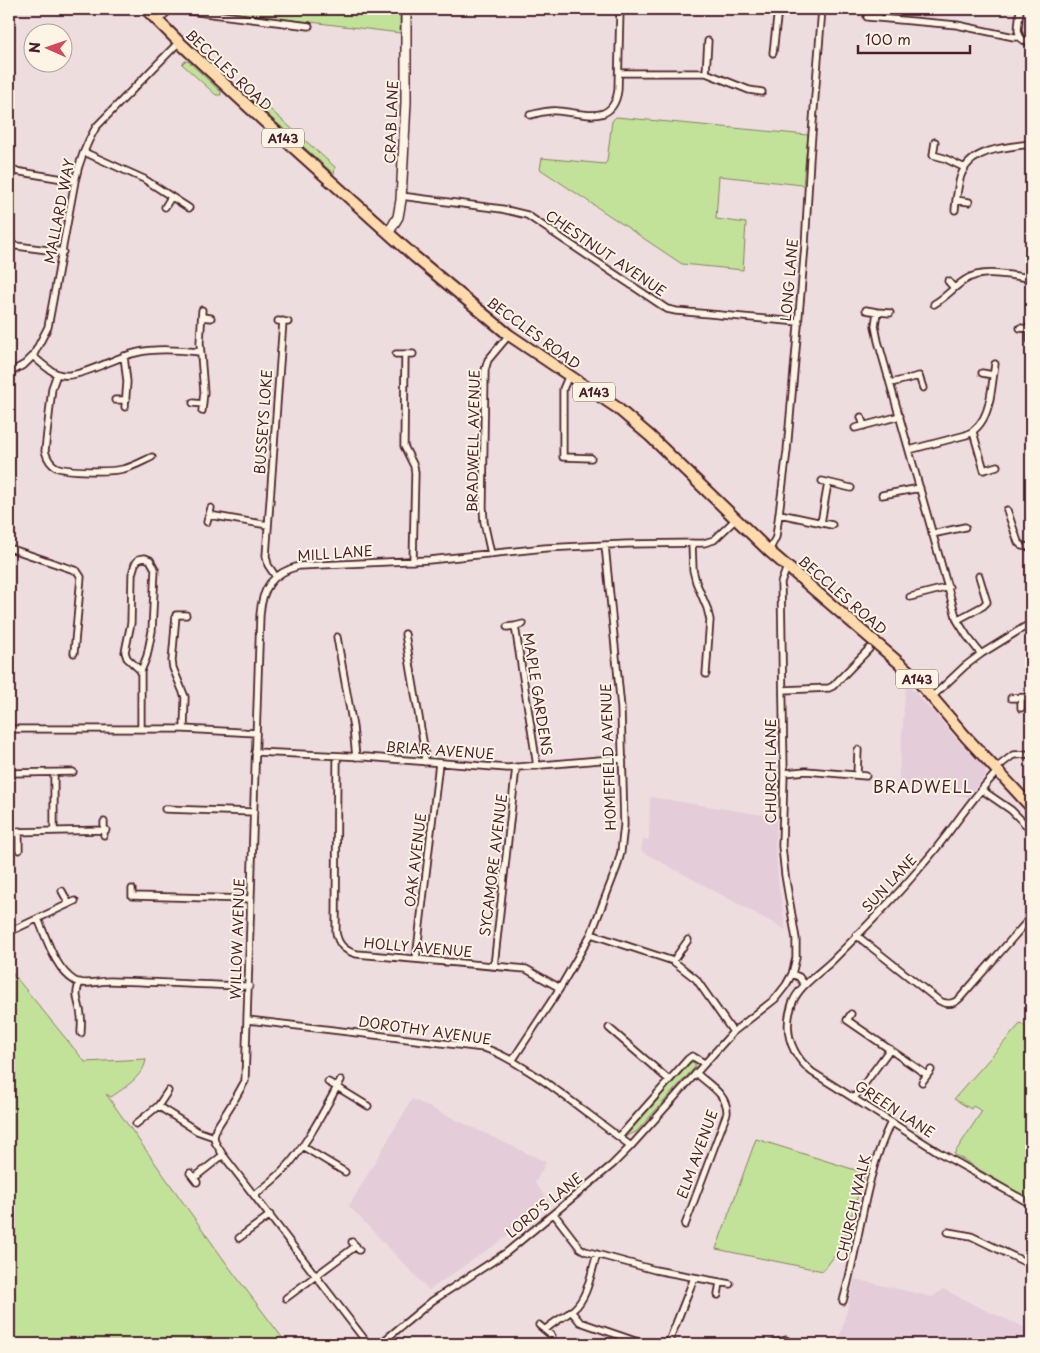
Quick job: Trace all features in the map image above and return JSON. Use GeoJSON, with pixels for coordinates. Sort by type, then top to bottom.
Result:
{"type":"FeatureCollection","features":[{"type":"Feature","properties":{"kind":"highway","name":"BECCLES ROAD"},"geometry":{"type":"LineString","coordinates":[[146,9],[179,42],[415,257],[509,335],[622,412],[650,436],[770,551],[912,674],[1031,807]]}},
{"type":"Feature","properties":{"kind":"street"},"geometry":{"type":"LineString","coordinates":[[158,21],[169,10],[173,9],[308,26]]}},
{"type":"Feature","properties":{"kind":"street","name":"CRAB LANE"},"geometry":{"type":"LineString","coordinates":[[388,232],[398,217],[401,196],[406,102],[406,9]]}},
{"type":"Feature","properties":{"kind":"street"},"geometry":{"type":"LineString","coordinates":[[530,115],[555,111],[596,115],[605,114],[611,110],[617,100],[620,9]]}},
{"type":"Feature","properties":{"kind":"street"},"geometry":{"type":"LineString","coordinates":[[773,53],[778,9]]}},
{"type":"Feature","properties":{"kind":"street","name":"LONG LANE"},"geometry":{"type":"LineString","coordinates":[[770,551],[776,537],[780,514],[799,322],[822,9]]}},
{"type":"Feature","properties":{"kind":"street"},"geometry":{"type":"LineString","coordinates":[[878,18],[879,9]]}},
{"type":"Feature","properties":{"kind":"street"},"geometry":{"type":"LineString","coordinates":[[1020,9],[1018,30],[1023,40],[1031,43]]}},
{"type":"Feature","properties":{"kind":"street"},"geometry":{"type":"LineString","coordinates":[[868,17],[957,24],[1014,37],[1020,36]]}},
{"type":"Feature","properties":{"kind":"street"},"geometry":{"type":"LineString","coordinates":[[706,73],[708,41]]}},
{"type":"Feature","properties":{"kind":"street","name":"MALLARD WAY"},"geometry":{"type":"LineString","coordinates":[[9,373],[26,364],[34,356],[48,327],[75,181],[89,139],[96,127],[179,42]]}},
{"type":"Feature","properties":{"kind":"street"},"geometry":{"type":"LineString","coordinates":[[619,73],[706,73],[749,90],[762,92]]}},
{"type":"Feature","properties":{"kind":"street"},"geometry":{"type":"LineString","coordinates":[[933,155],[935,142]]}},
{"type":"Feature","properties":{"kind":"street"},"geometry":{"type":"LineString","coordinates":[[955,210],[959,182],[965,168],[985,153],[1031,144]]}},
{"type":"Feature","properties":{"kind":"street"},"geometry":{"type":"LineString","coordinates":[[84,152],[144,179],[188,208]]}},
{"type":"Feature","properties":{"kind":"street"},"geometry":{"type":"LineString","coordinates":[[924,153],[944,158],[965,168]]}},
{"type":"Feature","properties":{"kind":"street"},"geometry":{"type":"LineString","coordinates":[[9,170],[75,181]]}},
{"type":"Feature","properties":{"kind":"street","name":"CHESTNUT AVENUE"},"geometry":{"type":"LineString","coordinates":[[401,196],[502,209],[527,215],[667,309],[799,322]]}},
{"type":"Feature","properties":{"kind":"street"},"geometry":{"type":"LineString","coordinates":[[165,207],[171,197]]}},
{"type":"Feature","properties":{"kind":"street"},"geometry":{"type":"LineString","coordinates":[[956,200],[969,202]]}},
{"type":"Feature","properties":{"kind":"street"},"geometry":{"type":"LineString","coordinates":[[9,245],[63,252]]}},
{"type":"Feature","properties":{"kind":"street"},"geometry":{"type":"LineString","coordinates":[[934,304],[967,279],[978,274],[1031,278]]}},
{"type":"Feature","properties":{"kind":"street"},"geometry":{"type":"LineString","coordinates":[[948,282],[954,288]]}},
{"type":"Feature","properties":{"kind":"street"},"geometry":{"type":"LineString","coordinates":[[202,310],[200,352],[204,392],[202,411]]}},
{"type":"Feature","properties":{"kind":"street"},"geometry":{"type":"LineString","coordinates":[[866,310],[890,313]]}},
{"type":"Feature","properties":{"kind":"street"},"geometry":{"type":"LineString","coordinates":[[877,312],[875,326],[878,341],[957,620],[982,654]]}},
{"type":"Feature","properties":{"kind":"street"},"geometry":{"type":"LineString","coordinates":[[202,317],[211,318]]}},
{"type":"Feature","properties":{"kind":"street","name":"BUSSEYS LOKE"},"geometry":{"type":"LineString","coordinates":[[276,577],[268,566],[266,558],[283,321]]}},
{"type":"Feature","properties":{"kind":"street"},"geometry":{"type":"LineString","coordinates":[[1030,340],[1031,321]]}},
{"type":"Feature","properties":{"kind":"street"},"geometry":{"type":"LineString","coordinates":[[1020,328],[1030,329]]}},
{"type":"Feature","properties":{"kind":"street","name":"BRADWELL AVENUE"},"geometry":{"type":"LineString","coordinates":[[491,554],[482,507],[485,370],[488,360],[509,335]]}},
{"type":"Feature","properties":{"kind":"street"},"geometry":{"type":"LineString","coordinates":[[34,356],[57,374],[70,376],[124,356],[157,349],[200,352]]}},
{"type":"Feature","properties":{"kind":"street"},"geometry":{"type":"LineString","coordinates":[[396,354],[413,354]]}},
{"type":"Feature","properties":{"kind":"street"},"geometry":{"type":"LineString","coordinates":[[405,354],[404,446],[414,466],[415,473],[413,561]]}},
{"type":"Feature","properties":{"kind":"street"},"geometry":{"type":"LineString","coordinates":[[115,400],[125,403],[127,382],[124,356]]}},
{"type":"Feature","properties":{"kind":"street"},"geometry":{"type":"LineString","coordinates":[[909,450],[973,432],[981,424],[986,414],[995,364]]}},
{"type":"Feature","properties":{"kind":"street"},"geometry":{"type":"LineString","coordinates":[[982,373],[993,375]]}},
{"type":"Feature","properties":{"kind":"street"},"geometry":{"type":"LineString","coordinates":[[57,374],[52,388],[45,451],[51,463],[64,469],[114,471],[152,457]]}},
{"type":"Feature","properties":{"kind":"street"},"geometry":{"type":"LineString","coordinates":[[569,376],[563,389],[563,457],[591,458]]}},
{"type":"Feature","properties":{"kind":"street"},"geometry":{"type":"LineString","coordinates":[[891,383],[919,376],[923,388]]}},
{"type":"Feature","properties":{"kind":"street"},"geometry":{"type":"LineString","coordinates":[[193,403],[203,404]]}},
{"type":"Feature","properties":{"kind":"street"},"geometry":{"type":"LineString","coordinates":[[855,428],[900,416]]}},
{"type":"Feature","properties":{"kind":"street"},"geometry":{"type":"LineString","coordinates":[[861,417],[864,426]]}},
{"type":"Feature","properties":{"kind":"street"},"geometry":{"type":"LineString","coordinates":[[973,432],[984,470],[997,466]]}},
{"type":"Feature","properties":{"kind":"street"},"geometry":{"type":"LineString","coordinates":[[821,523],[825,482],[851,488]]}},
{"type":"Feature","properties":{"kind":"street"},"geometry":{"type":"LineString","coordinates":[[882,495],[920,488]]}},
{"type":"Feature","properties":{"kind":"street"},"geometry":{"type":"LineString","coordinates":[[207,522],[211,508]]}},
{"type":"Feature","properties":{"kind":"street"},"geometry":{"type":"LineString","coordinates":[[1007,510],[1018,542],[1022,546],[1031,547]]}},
{"type":"Feature","properties":{"kind":"street"},"geometry":{"type":"LineString","coordinates":[[780,514],[832,526]]}},
{"type":"Feature","properties":{"kind":"street"},"geometry":{"type":"LineString","coordinates":[[209,515],[268,525]]}},
{"type":"Feature","properties":{"kind":"street","name":"MILL LANE"},"geometry":{"type":"LineString","coordinates":[[276,577],[284,571],[299,566],[413,561],[545,548],[704,542],[714,540],[737,518]]}},
{"type":"Feature","properties":{"kind":"street"},"geometry":{"type":"LineString","coordinates":[[932,534],[965,527]]}},
{"type":"Feature","properties":{"kind":"street"},"geometry":{"type":"LineString","coordinates":[[692,543],[693,570],[710,620],[706,674]]}},
{"type":"Feature","properties":{"kind":"street","name":"HOMEFIELD AVENUE"},"geometry":{"type":"LineString","coordinates":[[512,1061],[560,988],[591,934],[611,884],[621,852],[624,825],[621,708],[604,545]]}},
{"type":"Feature","properties":{"kind":"street"},"geometry":{"type":"LineString","coordinates":[[9,548],[77,571],[81,577],[74,653]]}},
{"type":"Feature","properties":{"kind":"street"},"geometry":{"type":"LineString","coordinates":[[140,729],[141,671],[147,656],[152,631],[155,569],[150,560],[144,558],[135,564],[132,574],[130,623],[125,652],[127,658],[141,671]]}},
{"type":"Feature","properties":{"kind":"street","name":"CHURCH LANE"},"geometry":{"type":"LineString","coordinates":[[788,567],[781,583],[784,773],[782,846],[797,950],[792,974]]}},
{"type":"Feature","properties":{"kind":"street"},"geometry":{"type":"LineString","coordinates":[[957,620],[987,602],[979,576]]}},
{"type":"Feature","properties":{"kind":"street"},"geometry":{"type":"LineString","coordinates":[[9,729],[184,729],[256,733],[261,603],[268,585],[276,577]]}},
{"type":"Feature","properties":{"kind":"street"},"geometry":{"type":"LineString","coordinates":[[910,597],[948,587]]}},
{"type":"Feature","properties":{"kind":"street"},"geometry":{"type":"LineString","coordinates":[[184,729],[184,697],[172,661],[176,614],[186,615]]}},
{"type":"Feature","properties":{"kind":"street","name":"MAPLE GARDENS"},"geometry":{"type":"LineString","coordinates":[[507,627],[523,624]]}},
{"type":"Feature","properties":{"kind":"street"},"geometry":{"type":"LineString","coordinates":[[932,697],[982,654],[1031,624]]}},
{"type":"Feature","properties":{"kind":"street","name":"MAPLE GARDENS"},"geometry":{"type":"LineString","coordinates":[[515,626],[536,766]]}},
{"type":"Feature","properties":{"kind":"street"},"geometry":{"type":"LineString","coordinates":[[405,634],[425,762]]}},
{"type":"Feature","properties":{"kind":"street"},"geometry":{"type":"LineString","coordinates":[[337,637],[353,727],[356,757]]}},
{"type":"Feature","properties":{"kind":"street"},"geometry":{"type":"LineString","coordinates":[[783,690],[830,688],[869,649]]}},
{"type":"Feature","properties":{"kind":"street"},"geometry":{"type":"LineString","coordinates":[[1011,698],[1031,697]]}},
{"type":"Feature","properties":{"kind":"street"},"geometry":{"type":"LineString","coordinates":[[1021,698],[1022,708]]}},
{"type":"Feature","properties":{"kind":"street","name":"WILLOW AVENUE"},"geometry":{"type":"LineString","coordinates":[[214,1137],[216,1129],[244,1081],[248,1020],[256,733]]}},
{"type":"Feature","properties":{"kind":"street"},"geometry":{"type":"LineString","coordinates":[[857,775],[858,750]]}},
{"type":"Feature","properties":{"kind":"street","name":"BRIAR AVENUE"},"geometry":{"type":"LineString","coordinates":[[255,752],[506,768],[622,758]]}},
{"type":"Feature","properties":{"kind":"street","name":"SUN LANE"},"geometry":{"type":"LineString","coordinates":[[792,1005],[798,992],[856,935],[925,862],[996,770],[1013,755],[1031,754]]}},
{"type":"Feature","properties":{"kind":"street","name":"HOLLY AVENUE"},"geometry":{"type":"LineString","coordinates":[[337,756],[336,932],[337,939],[344,948],[352,953],[526,969],[560,988]]}},
{"type":"Feature","properties":{"kind":"street","name":"OAK AVENUE"},"geometry":{"type":"LineString","coordinates":[[416,959],[439,763]]}},
{"type":"Feature","properties":{"kind":"street","name":"SYCAMORE AVENUE"},"geometry":{"type":"LineString","coordinates":[[494,966],[516,767]]}},
{"type":"Feature","properties":{"kind":"street"},"geometry":{"type":"LineString","coordinates":[[784,773],[806,771],[866,776]]}},
{"type":"Feature","properties":{"kind":"street"},"geometry":{"type":"LineString","coordinates":[[9,773],[73,772]]}},
{"type":"Feature","properties":{"kind":"street"},"geometry":{"type":"LineString","coordinates":[[54,773],[54,830]]}},
{"type":"Feature","properties":{"kind":"street"},"geometry":{"type":"LineString","coordinates":[[982,790],[1011,810],[1031,830]]}},
{"type":"Feature","properties":{"kind":"street"},"geometry":{"type":"LineString","coordinates":[[165,809],[254,812]]}},
{"type":"Feature","properties":{"kind":"street"},"geometry":{"type":"LineString","coordinates":[[12,832],[54,830],[105,832],[104,822]]}},
{"type":"Feature","properties":{"kind":"street"},"geometry":{"type":"LineString","coordinates":[[19,832],[20,850]]}},
{"type":"Feature","properties":{"kind":"street"},"geometry":{"type":"LineString","coordinates":[[132,889],[132,904]]}},
{"type":"Feature","properties":{"kind":"street"},"geometry":{"type":"LineString","coordinates":[[62,891],[69,904]]}},
{"type":"Feature","properties":{"kind":"street"},"geometry":{"type":"LineString","coordinates":[[132,896],[251,899]]}},
{"type":"Feature","properties":{"kind":"street"},"geometry":{"type":"LineString","coordinates":[[9,932],[75,901]]}},
{"type":"Feature","properties":{"kind":"street"},"geometry":{"type":"LineString","coordinates":[[856,935],[938,1000],[951,1004],[960,998],[1031,917]]}},
{"type":"Feature","properties":{"kind":"street"},"geometry":{"type":"LineString","coordinates":[[38,919],[57,961],[70,977],[80,982],[107,981],[249,986]]}},
{"type":"Feature","properties":{"kind":"street"},"geometry":{"type":"LineString","coordinates":[[591,934],[673,961],[696,979],[733,1032]]}},
{"type":"Feature","properties":{"kind":"street"},"geometry":{"type":"LineString","coordinates":[[673,961],[688,940]]}},
{"type":"Feature","properties":{"kind":"street"},"geometry":{"type":"LineString","coordinates":[[792,974],[805,985]]}},
{"type":"Feature","properties":{"kind":"street","name":"LORD'S LANE"},"geometry":{"type":"LineString","coordinates":[[380,1344],[416,1313],[507,1252],[600,1175],[630,1146],[733,1032],[774,999],[786,985],[792,974]]}},
{"type":"Feature","properties":{"kind":"street"},"geometry":{"type":"LineString","coordinates":[[80,982],[77,988],[76,999],[81,1015],[81,1033]]}},
{"type":"Feature","properties":{"kind":"street","name":"GREEN LANE"},"geometry":{"type":"LineString","coordinates":[[792,1005],[788,1027],[792,1046],[802,1063],[812,1072],[949,1158],[1031,1204]]}},
{"type":"Feature","properties":{"kind":"street"},"geometry":{"type":"LineString","coordinates":[[843,1026],[849,1017],[890,1049],[929,1073],[922,1082]]}},
{"type":"Feature","properties":{"kind":"street","name":"DOROTHY AVENUE"},"geometry":{"type":"LineString","coordinates":[[248,1020],[484,1048],[512,1061],[558,1091],[630,1146]]}},
{"type":"Feature","properties":{"kind":"street"},"geometry":{"type":"LineString","coordinates":[[609,1028],[669,1080]]}},
{"type":"Feature","properties":{"kind":"street"},"geometry":{"type":"LineString","coordinates":[[854,1098],[890,1049]]}},
{"type":"Feature","properties":{"kind":"street"},"geometry":{"type":"LineString","coordinates":[[618,1137],[688,1059],[692,1056],[704,1063]]}},
{"type":"Feature","properties":{"kind":"street","name":"ELM AVENUE"},"geometry":{"type":"LineString","coordinates":[[685,1225],[727,1108],[722,1096],[696,1073]]}},
{"type":"Feature","properties":{"kind":"street"},"geometry":{"type":"LineString","coordinates":[[255,1195],[278,1176],[302,1146],[341,1080]]}},
{"type":"Feature","properties":{"kind":"street"},"geometry":{"type":"LineString","coordinates":[[328,1082],[368,1106]]}},
{"type":"Feature","properties":{"kind":"street"},"geometry":{"type":"LineString","coordinates":[[136,1124],[158,1106],[168,1091]]}},
{"type":"Feature","properties":{"kind":"street"},"geometry":{"type":"LineString","coordinates":[[158,1106],[197,1130],[214,1137],[223,1155],[368,1344]]}},
{"type":"Feature","properties":{"kind":"street","name":"CHURCH WALK"},"geometry":{"type":"LineString","coordinates":[[844,1301],[869,1185],[885,1134],[891,1122]]}},
{"type":"Feature","properties":{"kind":"street"},"geometry":{"type":"LineString","coordinates":[[302,1146],[344,1172]]}},
{"type":"Feature","properties":{"kind":"street"},"geometry":{"type":"LineString","coordinates":[[194,1178],[223,1155]]}},
{"type":"Feature","properties":{"kind":"street"},"geometry":{"type":"LineString","coordinates":[[554,1214],[580,1248],[654,1270],[730,1284]]}},
{"type":"Feature","properties":{"kind":"street"},"geometry":{"type":"LineString","coordinates":[[239,1238],[270,1215]]}},
{"type":"Feature","properties":{"kind":"street"},"geometry":{"type":"LineString","coordinates":[[948,1232],[971,1236],[1031,1265]]}},
{"type":"Feature","properties":{"kind":"street"},"geometry":{"type":"LineString","coordinates":[[286,1298],[356,1246]]}},
{"type":"Feature","properties":{"kind":"street"},"geometry":{"type":"LineString","coordinates":[[545,1330],[580,1302],[597,1254]]}},
{"type":"Feature","properties":{"kind":"street"},"geometry":{"type":"LineString","coordinates":[[668,1344],[694,1278]]}},
{"type":"Feature","properties":{"kind":"street"},"geometry":{"type":"LineString","coordinates":[[718,1295],[720,1282]]}},
{"type":"Feature","properties":{"kind":"street"},"geometry":{"type":"LineString","coordinates":[[571,1311],[576,1318],[588,1326],[644,1344]]}},
{"type":"Feature","properties":{"kind":"street"},"geometry":{"type":"LineString","coordinates":[[539,1325],[552,1336]]}},
{"type":"Feature","properties":{"kind":"street"},"geometry":{"type":"LineString","coordinates":[[774,1344],[786,1340]]}},
{"type":"Feature","properties":{"kind":"shaded area"},"geometry":{"type":"Polygon","coordinates":[[[906,682],[963,746],[985,767],[986,774],[968,797],[898,786],[906,682]]]}},
{"type":"Feature","properties":{"kind":"shaded area"},"geometry":{"type":"Polygon","coordinates":[[[650,797],[777,817],[775,845],[779,888],[786,930],[641,851],[643,839],[649,840],[650,797]]]}},
{"type":"Feature","properties":{"kind":"shaded area"},"geometry":{"type":"Polygon","coordinates":[[[412,1099],[546,1162],[535,1183],[550,1202],[496,1244],[429,1290],[349,1206],[412,1099]]]}},
{"type":"Feature","properties":{"kind":"shaded area"},"geometry":{"type":"Polygon","coordinates":[[[855,1279],[932,1297],[943,1289],[1031,1330],[1031,1344],[838,1344],[855,1279]]]}},
{"type":"Feature","properties":{"kind":"green space"},"geometry":{"type":"Polygon","coordinates":[[[205,9],[400,9],[400,33],[205,9]]]}},
{"type":"Feature","properties":{"kind":"green space"},"geometry":{"type":"Polygon","coordinates":[[[188,61],[221,92],[221,95],[216,95],[182,64],[188,61]]]}},
{"type":"Feature","properties":{"kind":"green space"},"geometry":{"type":"Polygon","coordinates":[[[252,95],[335,167],[334,174],[248,97],[252,95]]]}},
{"type":"Feature","properties":{"kind":"green space"},"geometry":{"type":"Polygon","coordinates":[[[616,117],[808,135],[803,185],[719,176],[716,219],[746,223],[743,270],[682,264],[540,169],[542,158],[605,164],[612,121],[616,117]]]}},
{"type":"Feature","properties":{"kind":"green space"},"geometry":{"type":"Polygon","coordinates":[[[9,969],[85,1062],[146,1059],[142,1071],[133,1081],[111,1097],[106,1094],[229,1267],[287,1344],[65,1344],[9,1341],[9,969]]]}},
{"type":"Feature","properties":{"kind":"green space"},"geometry":{"type":"Polygon","coordinates":[[[1021,1023],[1031,1032],[1031,1201],[954,1154],[982,1111],[973,1106],[971,1109],[954,1099],[1021,1023]]]}},
{"type":"Feature","properties":{"kind":"green space"},"geometry":{"type":"Polygon","coordinates":[[[691,1062],[695,1063],[695,1067],[636,1132],[625,1137],[691,1062]]]}},
{"type":"Feature","properties":{"kind":"green space"},"geometry":{"type":"Polygon","coordinates":[[[756,1139],[865,1173],[842,1246],[823,1271],[716,1249],[756,1139]]]}},
{"type":"Feature","properties":{"kind":"district","name":"BRADWELL"},"geometry":{"type":"Point","coordinates":[923,786]}}]}
